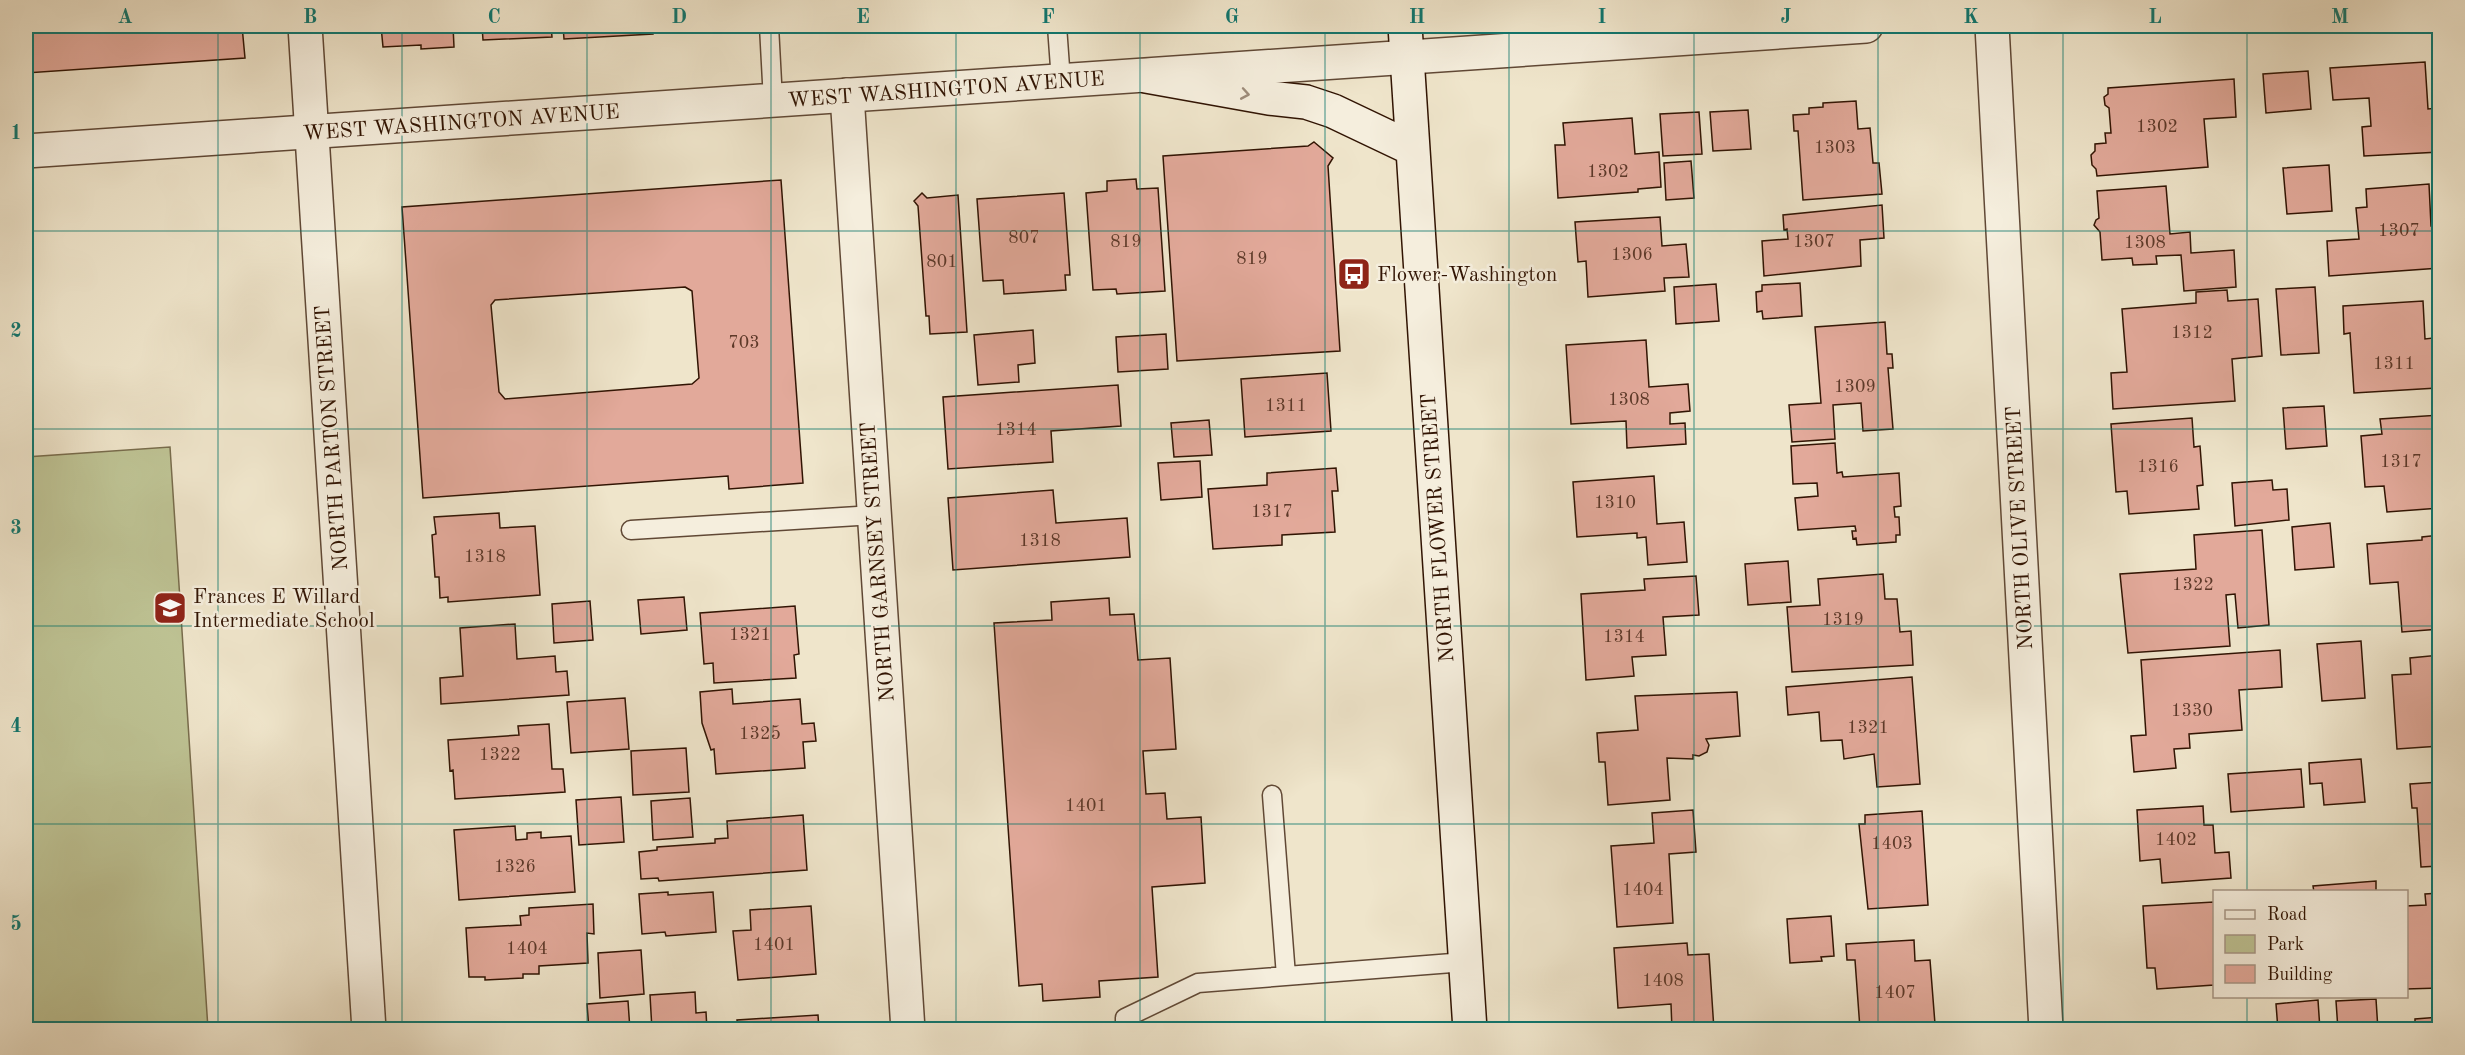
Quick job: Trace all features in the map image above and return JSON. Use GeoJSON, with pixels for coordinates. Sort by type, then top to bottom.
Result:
{"type":"FeatureCollection","features":[{"type":"Feature","properties":{"kind":"street","name":"NORTH PARTON STREET"},"geometry":{"type":"LineString","coordinates":[[305,26],[369,1029]]}},
{"type":"Feature","properties":{"kind":"street","name":"WEST WASHINGTON AVENUE"},"geometry":{"type":"LineString","coordinates":[[26,151],[1146,76],[1406,41],[1866,26]]}},
{"type":"Feature","properties":{"kind":"street","name":"NORTH OLIVE STREET"},"geometry":{"type":"LineString","coordinates":[[1992,26],[2046,1029]]}},
{"type":"Feature","properties":{"kind":"street","name":"NORTH FLOWER STREET"},"geometry":{"type":"LineString","coordinates":[[1406,41],[1470,1029]]}},
{"type":"Feature","properties":{"kind":"street"},"geometry":{"type":"LineString","coordinates":[[1146,76],[1269,98],[1306,102],[1333,111],[1413,149]]}},
{"type":"Feature","properties":{"kind":"street","name":"NORTH GARNSEY STREET"},"geometry":{"type":"LineString","coordinates":[[847,95],[908,1029]]}},
{"type":"Feature","properties":{"kind":"lane"},"geometry":{"type":"LineString","coordinates":[[769,26],[773,101]]}},
{"type":"Feature","properties":{"kind":"lane"},"geometry":{"type":"LineString","coordinates":[[1057,26],[1062,81]]}},
{"type":"Feature","properties":{"kind":"lane"},"geometry":{"type":"LineString","coordinates":[[631,530],[874,515]]}},
{"type":"Feature","properties":{"kind":"lane"},"geometry":{"type":"LineString","coordinates":[[1272,795],[1286,976]]}},
{"type":"Feature","properties":{"kind":"lane"},"geometry":{"type":"LineString","coordinates":[[1125,1029],[1125,1018],[1198,982],[1465,962]]}},
{"type":"Feature","properties":{"kind":"green space"},"geometry":{"type":"Polygon","coordinates":[[[170,447],[208,1029],[26,1029],[26,457],[170,447]]]}},
{"type":"Feature","properties":{"kind":"building"},"geometry":{"type":"Polygon","coordinates":[[[26,26],[242,26],[245,58],[26,73],[26,26]]]}},
{"type":"Feature","properties":{"kind":"building"},"geometry":{"type":"Polygon","coordinates":[[[381,26],[453,26],[454,47],[421,49],[421,45],[383,47],[381,26]]]}},
{"type":"Feature","properties":{"kind":"building"},"geometry":{"type":"Polygon","coordinates":[[[482,26],[551,26],[552,37],[483,40],[482,26]]]}},
{"type":"Feature","properties":{"kind":"building"},"geometry":{"type":"Polygon","coordinates":[[[563,26],[653,26],[653,34],[564,39],[563,26]]]}},
{"type":"Feature","properties":{"kind":"building"},"geometry":{"type":"Polygon","coordinates":[[[2425,62],[2428,109],[2438,108],[2440,152],[2364,156],[2362,127],[2371,126],[2369,98],[2333,100],[2330,68],[2425,62]]]}},
{"type":"Feature","properties":{"kind":"building"},"geometry":{"type":"Polygon","coordinates":[[[2308,71],[2311,109],[2266,113],[2263,74],[2308,71]]]}},
{"type":"Feature","properties":{"kind":"building"},"geometry":{"type":"Polygon","coordinates":[[[2234,79],[2236,117],[2204,119],[2208,167],[2097,176],[2091,155],[2095,151],[2095,144],[2106,143],[2105,133],[2111,133],[2109,108],[2105,105],[2104,97],[2108,94],[2108,88],[2234,79]]]}},
{"type":"Feature","properties":{"kind":"building"},"geometry":{"type":"Polygon","coordinates":[[[1856,101],[1858,129],[1870,128],[1873,163],[1879,163],[1882,194],[1803,200],[1798,131],[1794,131],[1793,115],[1809,114],[1809,108],[1823,107],[1823,103],[1856,101]]]}},
{"type":"Feature","properties":{"kind":"building"},"geometry":{"type":"Polygon","coordinates":[[[1748,110],[1751,149],[1713,151],[1710,112],[1748,110]]]}},
{"type":"Feature","properties":{"kind":"building"},"geometry":{"type":"Polygon","coordinates":[[[1699,112],[1702,154],[1663,156],[1660,114],[1699,112]]]}},
{"type":"Feature","properties":{"kind":"building"},"geometry":{"type":"Polygon","coordinates":[[[1632,118],[1635,154],[1659,152],[1661,187],[1638,189],[1638,192],[1558,198],[1555,145],[1565,145],[1563,123],[1632,118]]]}},
{"type":"Feature","properties":{"kind":"building"},"geometry":{"type":"Polygon","coordinates":[[[1314,142],[1333,158],[1328,166],[1340,351],[1177,361],[1163,156],[1308,146],[1314,142]]]}},
{"type":"Feature","properties":{"kind":"building"},"geometry":{"type":"Polygon","coordinates":[[[1691,161],[1694,198],[1666,200],[1664,163],[1691,161]]]}},
{"type":"Feature","properties":{"kind":"building"},"geometry":{"type":"Polygon","coordinates":[[[2329,165],[2332,211],[2287,214],[2283,168],[2329,165]]]}},
{"type":"Feature","properties":{"kind":"building"},"geometry":{"type":"Polygon","coordinates":[[[1136,179],[1137,189],[1158,188],[1165,291],[1117,294],[1116,289],[1093,290],[1086,193],[1107,191],[1107,181],[1136,179]]]}},
{"type":"Feature","properties":{"kind":"building"},"geometry":{"type":"Polygon","coordinates":[[[781,180],[803,483],[729,489],[728,476],[423,498],[402,207],[781,180]],[[685,287],[495,300],[491,305],[499,392],[505,399],[692,384],[699,378],[692,291],[685,287]]]}},
{"type":"Feature","properties":{"kind":"building"},"geometry":{"type":"Polygon","coordinates":[[[2429,184],[2431,226],[2439,226],[2440,268],[2329,276],[2327,241],[2359,239],[2356,208],[2367,207],[2366,189],[2429,184]]]}},
{"type":"Feature","properties":{"kind":"building"},"geometry":{"type":"Polygon","coordinates":[[[2166,186],[2170,234],[2190,232],[2191,253],[2234,250],[2236,287],[2184,291],[2181,255],[2156,256],[2157,264],[2133,265],[2132,258],[2102,260],[2100,232],[2094,225],[2099,218],[2097,191],[2166,186]]]}},
{"type":"Feature","properties":{"kind":"building"},"geometry":{"type":"Polygon","coordinates":[[[922,193],[927,198],[958,195],[967,332],[930,334],[929,316],[926,316],[918,206],[914,201],[922,193]]]}},
{"type":"Feature","properties":{"kind":"building"},"geometry":{"type":"Polygon","coordinates":[[[1064,193],[1070,275],[1065,275],[1066,290],[1004,294],[1003,280],[983,281],[977,199],[1064,193]]]}},
{"type":"Feature","properties":{"kind":"building"},"geometry":{"type":"Polygon","coordinates":[[[1882,205],[1884,238],[1860,240],[1861,266],[1764,276],[1762,241],[1788,239],[1787,229],[1784,230],[1783,215],[1882,205]]]}},
{"type":"Feature","properties":{"kind":"building"},"geometry":{"type":"Polygon","coordinates":[[[1660,217],[1662,246],[1686,244],[1689,277],[1664,278],[1665,291],[1588,297],[1586,261],[1578,262],[1575,222],[1660,217]]]}},
{"type":"Feature","properties":{"kind":"building"},"geometry":{"type":"Polygon","coordinates":[[[1800,283],[1802,316],[1763,319],[1762,311],[1757,312],[1756,292],[1762,291],[1762,285],[1800,283]]]}},
{"type":"Feature","properties":{"kind":"building"},"geometry":{"type":"Polygon","coordinates":[[[1716,284],[1719,321],[1676,324],[1674,287],[1716,284]]]}},
{"type":"Feature","properties":{"kind":"building"},"geometry":{"type":"Polygon","coordinates":[[[2315,287],[2319,353],[2281,355],[2276,289],[2315,287]]]}},
{"type":"Feature","properties":{"kind":"building"},"geometry":{"type":"Polygon","coordinates":[[[2227,290],[2228,301],[2258,299],[2262,356],[2232,359],[2235,401],[2113,409],[2111,373],[2127,372],[2122,309],[2196,303],[2196,292],[2227,290]]]}},
{"type":"Feature","properties":{"kind":"building"},"geometry":{"type":"Polygon","coordinates":[[[2423,301],[2425,339],[2433,338],[2437,388],[2354,393],[2350,333],[2344,334],[2343,306],[2423,301]]]}},
{"type":"Feature","properties":{"kind":"building"},"geometry":{"type":"Polygon","coordinates":[[[1885,322],[1887,354],[1892,354],[1893,368],[1888,368],[1893,429],[1863,431],[1861,403],[1833,405],[1835,439],[1792,442],[1789,405],[1821,403],[1815,327],[1885,322]]]}},
{"type":"Feature","properties":{"kind":"building"},"geometry":{"type":"Polygon","coordinates":[[[1033,330],[1035,363],[1018,365],[1019,382],[978,385],[974,335],[1033,330]]]}},
{"type":"Feature","properties":{"kind":"building"},"geometry":{"type":"Polygon","coordinates":[[[1166,334],[1168,369],[1118,372],[1116,337],[1166,334]]]}},
{"type":"Feature","properties":{"kind":"building"},"geometry":{"type":"Polygon","coordinates":[[[1646,340],[1649,387],[1688,384],[1690,411],[1670,413],[1670,424],[1685,423],[1686,444],[1627,448],[1626,421],[1571,424],[1566,345],[1646,340]]]}},
{"type":"Feature","properties":{"kind":"building"},"geometry":{"type":"Polygon","coordinates":[[[1327,373],[1331,431],[1245,437],[1241,379],[1327,373]]]}},
{"type":"Feature","properties":{"kind":"building"},"geometry":{"type":"Polygon","coordinates":[[[1118,385],[1121,426],[1051,431],[1053,462],[948,469],[943,397],[1118,385]]]}},
{"type":"Feature","properties":{"kind":"building"},"geometry":{"type":"Polygon","coordinates":[[[2324,406],[2327,446],[2286,449],[2283,408],[2324,406]]]}},
{"type":"Feature","properties":{"kind":"building"},"geometry":{"type":"Polygon","coordinates":[[[2440,415],[2440,508],[2387,512],[2384,486],[2365,487],[2361,436],[2382,434],[2380,419],[2440,415]]]}},
{"type":"Feature","properties":{"kind":"building"},"geometry":{"type":"Polygon","coordinates":[[[2192,418],[2194,447],[2200,446],[2203,485],[2197,486],[2199,509],[2129,514],[2127,491],[2116,492],[2111,424],[2192,418]]]}},
{"type":"Feature","properties":{"kind":"building"},"geometry":{"type":"Polygon","coordinates":[[[1209,420],[1212,455],[1174,457],[1171,423],[1209,420]]]}},
{"type":"Feature","properties":{"kind":"building"},"geometry":{"type":"Polygon","coordinates":[[[1835,443],[1837,473],[1842,472],[1843,477],[1899,473],[1901,506],[1894,507],[1895,517],[1899,517],[1900,535],[1896,535],[1896,542],[1857,545],[1852,531],[1856,531],[1855,526],[1798,530],[1795,498],[1818,496],[1817,483],[1793,484],[1791,446],[1835,443]]]}},
{"type":"Feature","properties":{"kind":"building"},"geometry":{"type":"Polygon","coordinates":[[[1200,461],[1202,497],[1161,500],[1158,463],[1200,461]]]}},
{"type":"Feature","properties":{"kind":"building"},"geometry":{"type":"Polygon","coordinates":[[[1336,468],[1338,491],[1332,491],[1335,532],[1282,535],[1282,545],[1213,549],[1208,489],[1267,485],[1267,473],[1336,468]]]}},
{"type":"Feature","properties":{"kind":"building"},"geometry":{"type":"Polygon","coordinates":[[[1654,476],[1657,524],[1684,522],[1687,562],[1648,565],[1646,537],[1637,538],[1637,533],[1577,537],[1573,482],[1654,476]]]}},
{"type":"Feature","properties":{"kind":"building"},"geometry":{"type":"Polygon","coordinates":[[[2272,480],[2273,490],[2287,489],[2289,520],[2235,526],[2232,483],[2272,480]]]}},
{"type":"Feature","properties":{"kind":"building"},"geometry":{"type":"Polygon","coordinates":[[[1053,490],[1056,523],[1127,518],[1130,557],[953,570],[948,498],[1053,490]]]}},
{"type":"Feature","properties":{"kind":"building"},"geometry":{"type":"Polygon","coordinates":[[[499,513],[500,528],[535,526],[540,595],[448,602],[448,597],[440,598],[439,577],[435,577],[432,535],[436,534],[434,517],[499,513]]]}},
{"type":"Feature","properties":{"kind":"building"},"geometry":{"type":"Polygon","coordinates":[[[2330,523],[2334,567],[2295,570],[2292,527],[2330,523]]]}},
{"type":"Feature","properties":{"kind":"building"},"geometry":{"type":"Polygon","coordinates":[[[2262,530],[2269,625],[2238,628],[2235,594],[2226,595],[2230,646],[2128,653],[2120,574],[2196,569],[2194,535],[2262,530]]]}},
{"type":"Feature","properties":{"kind":"building"},"geometry":{"type":"Polygon","coordinates":[[[2440,535],[2440,629],[2402,632],[2398,582],[2370,584],[2367,544],[2422,540],[2422,537],[2440,535]]]}},
{"type":"Feature","properties":{"kind":"building"},"geometry":{"type":"Polygon","coordinates":[[[1788,561],[1791,602],[1748,605],[1745,564],[1788,561]]]}},
{"type":"Feature","properties":{"kind":"building"},"geometry":{"type":"Polygon","coordinates":[[[1883,574],[1885,599],[1897,599],[1900,632],[1911,631],[1913,665],[1792,672],[1787,607],[1820,605],[1818,579],[1883,574]]]}},
{"type":"Feature","properties":{"kind":"building"},"geometry":{"type":"Polygon","coordinates":[[[1696,576],[1699,615],[1663,617],[1666,655],[1632,657],[1634,676],[1586,680],[1581,594],[1645,590],[1644,579],[1696,576]]]}},
{"type":"Feature","properties":{"kind":"building"},"geometry":{"type":"Polygon","coordinates":[[[684,597],[687,630],[641,634],[638,600],[684,597]]]}},
{"type":"Feature","properties":{"kind":"building"},"geometry":{"type":"Polygon","coordinates":[[[1109,598],[1110,615],[1134,614],[1138,660],[1170,658],[1176,749],[1143,751],[1146,794],[1165,793],[1167,819],[1201,817],[1205,883],[1152,887],[1158,977],[1099,981],[1100,997],[1043,1001],[1042,984],[1019,986],[994,623],[1052,620],[1051,602],[1109,598]]]}},
{"type":"Feature","properties":{"kind":"building"},"geometry":{"type":"Polygon","coordinates":[[[590,601],[593,640],[554,643],[552,604],[590,601]]]}},
{"type":"Feature","properties":{"kind":"building"},"geometry":{"type":"Polygon","coordinates":[[[795,606],[799,654],[794,655],[796,678],[714,683],[713,663],[704,664],[700,613],[795,606]]]}},
{"type":"Feature","properties":{"kind":"building"},"geometry":{"type":"Polygon","coordinates":[[[515,624],[517,659],[555,656],[556,672],[567,671],[569,695],[441,704],[440,678],[463,676],[460,628],[515,624]]]}},
{"type":"Feature","properties":{"kind":"building"},"geometry":{"type":"Polygon","coordinates":[[[2361,641],[2365,698],[2322,701],[2317,644],[2361,641]]]}},
{"type":"Feature","properties":{"kind":"building"},"geometry":{"type":"Polygon","coordinates":[[[2280,650],[2282,687],[2239,690],[2242,730],[2189,734],[2190,748],[2174,749],[2176,768],[2134,772],[2131,736],[2146,735],[2141,660],[2280,650]]]}},
{"type":"Feature","properties":{"kind":"building"},"geometry":{"type":"Polygon","coordinates":[[[2440,655],[2440,746],[2397,749],[2392,675],[2411,674],[2410,658],[2440,655]]]}},
{"type":"Feature","properties":{"kind":"building"},"geometry":{"type":"Polygon","coordinates":[[[1912,677],[1920,784],[1877,787],[1874,754],[1844,759],[1842,740],[1821,741],[1819,712],[1788,715],[1786,687],[1912,677]]]}},
{"type":"Feature","properties":{"kind":"building"},"geometry":{"type":"Polygon","coordinates":[[[732,689],[733,704],[800,699],[802,724],[814,723],[816,741],[803,742],[805,768],[716,774],[714,749],[711,750],[702,723],[700,692],[732,689]]]}},
{"type":"Feature","properties":{"kind":"building"},"geometry":{"type":"Polygon","coordinates":[[[1737,692],[1740,736],[1706,739],[1709,745],[1707,752],[1699,756],[1693,755],[1693,759],[1667,758],[1670,800],[1608,805],[1605,762],[1599,762],[1597,733],[1638,730],[1635,696],[1737,692]]]}},
{"type":"Feature","properties":{"kind":"building"},"geometry":{"type":"Polygon","coordinates":[[[625,698],[629,749],[571,753],[567,702],[625,698]]]}},
{"type":"Feature","properties":{"kind":"building"},"geometry":{"type":"Polygon","coordinates":[[[549,724],[552,769],[563,769],[565,792],[455,799],[448,740],[519,735],[518,726],[549,724]]]}},
{"type":"Feature","properties":{"kind":"building"},"geometry":{"type":"Polygon","coordinates":[[[686,748],[689,792],[633,795],[631,751],[686,748]]]}},
{"type":"Feature","properties":{"kind":"building"},"geometry":{"type":"Polygon","coordinates":[[[2361,759],[2365,802],[2324,805],[2322,783],[2310,784],[2309,763],[2361,759]]]}},
{"type":"Feature","properties":{"kind":"building"},"geometry":{"type":"Polygon","coordinates":[[[2301,769],[2304,807],[2231,812],[2228,774],[2301,769]]]}},
{"type":"Feature","properties":{"kind":"building"},"geometry":{"type":"Polygon","coordinates":[[[2440,782],[2440,866],[2421,867],[2417,808],[2412,808],[2410,784],[2440,782]]]}},
{"type":"Feature","properties":{"kind":"building"},"geometry":{"type":"Polygon","coordinates":[[[621,797],[624,842],[579,845],[576,800],[621,797]]]}},
{"type":"Feature","properties":{"kind":"building"},"geometry":{"type":"Polygon","coordinates":[[[690,798],[693,837],[653,840],[651,801],[690,798]]]}},
{"type":"Feature","properties":{"kind":"building"},"geometry":{"type":"Polygon","coordinates":[[[2203,806],[2204,825],[2213,825],[2215,853],[2229,852],[2231,878],[2162,883],[2160,859],[2140,861],[2137,810],[2203,806]]]}},
{"type":"Feature","properties":{"kind":"building"},"geometry":{"type":"Polygon","coordinates":[[[1693,810],[1696,852],[1669,854],[1673,923],[1617,927],[1611,846],[1654,843],[1652,813],[1693,810]]]}},
{"type":"Feature","properties":{"kind":"building"},"geometry":{"type":"Polygon","coordinates":[[[1922,811],[1928,905],[1868,909],[1859,824],[1865,824],[1865,815],[1922,811]]]}},
{"type":"Feature","properties":{"kind":"building"},"geometry":{"type":"Polygon","coordinates":[[[803,815],[807,870],[659,881],[658,878],[641,879],[639,852],[657,850],[657,847],[715,843],[715,839],[728,838],[727,821],[803,815]]]}},
{"type":"Feature","properties":{"kind":"building"},"geometry":{"type":"Polygon","coordinates":[[[515,826],[516,840],[527,839],[527,833],[541,832],[541,838],[571,836],[575,892],[459,900],[454,830],[515,826]]]}},
{"type":"Feature","properties":{"kind":"building"},"geometry":{"type":"Polygon","coordinates":[[[2376,881],[2376,890],[2314,890],[2313,886],[2376,881]]]}},
{"type":"Feature","properties":{"kind":"building"},"geometry":{"type":"Polygon","coordinates":[[[668,892],[668,895],[713,892],[716,932],[666,936],[665,932],[642,934],[639,894],[668,892]]]}},
{"type":"Feature","properties":{"kind":"building"},"geometry":{"type":"Polygon","coordinates":[[[2440,893],[2440,988],[2408,989],[2408,906],[2426,905],[2425,894],[2440,893]]]}},
{"type":"Feature","properties":{"kind":"building"},"geometry":{"type":"Polygon","coordinates":[[[2213,902],[2213,985],[2157,989],[2155,968],[2147,968],[2143,906],[2213,902]]]}},
{"type":"Feature","properties":{"kind":"building"},"geometry":{"type":"Polygon","coordinates":[[[593,904],[594,934],[587,933],[588,963],[539,966],[539,974],[523,974],[523,978],[485,980],[485,977],[469,977],[466,928],[521,925],[520,916],[529,915],[529,908],[593,904]]]}},
{"type":"Feature","properties":{"kind":"building"},"geometry":{"type":"Polygon","coordinates":[[[811,906],[816,974],[738,980],[733,931],[751,930],[750,910],[811,906]]]}},
{"type":"Feature","properties":{"kind":"building"},"geometry":{"type":"Polygon","coordinates":[[[1831,916],[1834,956],[1821,957],[1822,961],[1790,963],[1787,919],[1831,916]]]}},
{"type":"Feature","properties":{"kind":"building"},"geometry":{"type":"Polygon","coordinates":[[[1914,940],[1915,961],[1930,960],[1935,1024],[1860,1029],[1855,960],[1847,960],[1846,944],[1914,940]]]}},
{"type":"Feature","properties":{"kind":"building"},"geometry":{"type":"Polygon","coordinates":[[[1687,943],[1688,955],[1709,954],[1714,1030],[1672,1030],[1671,1004],[1618,1008],[1614,948],[1687,943]]]}},
{"type":"Feature","properties":{"kind":"building"},"geometry":{"type":"Polygon","coordinates":[[[641,950],[644,994],[600,998],[598,953],[641,950]]]}},
{"type":"Feature","properties":{"kind":"building"},"geometry":{"type":"Polygon","coordinates":[[[695,992],[696,1013],[706,1012],[707,1030],[652,1030],[650,995],[695,992]]]}},
{"type":"Feature","properties":{"kind":"building"},"geometry":{"type":"Polygon","coordinates":[[[2376,999],[2378,1030],[2338,1030],[2336,1001],[2376,999]]]}},
{"type":"Feature","properties":{"kind":"building"},"geometry":{"type":"Polygon","coordinates":[[[2318,1000],[2320,1030],[2278,1030],[2276,1004],[2318,1000]]]}},
{"type":"Feature","properties":{"kind":"building"},"geometry":{"type":"Polygon","coordinates":[[[628,1001],[630,1030],[589,1030],[587,1004],[628,1001]]]}},
{"type":"Feature","properties":{"kind":"building"},"geometry":{"type":"Polygon","coordinates":[[[818,1015],[819,1030],[738,1030],[737,1020],[818,1015]]]}},
{"type":"Feature","properties":{"kind":"building"},"geometry":{"type":"Polygon","coordinates":[[[2440,1017],[2440,1030],[2386,1030],[2389,1026],[2415,1023],[2415,1019],[2440,1017]]]}},
{"type":"Feature","properties":{"kind":"building"},"geometry":{"type":"Polygon","coordinates":[[[538,1026],[538,1029],[561,1027],[562,1030],[505,1030],[538,1026]]]}},
{"type":"Feature","properties":{"kind":"place","name":"Flower-Washington"},"geometry":{"type":"Point","coordinates":[1354,274]}},
{"type":"Feature","properties":{"kind":"place","name":"Frances E Willard Intermediate School"},"geometry":{"type":"Point","coordinates":[170,608]}}]}
